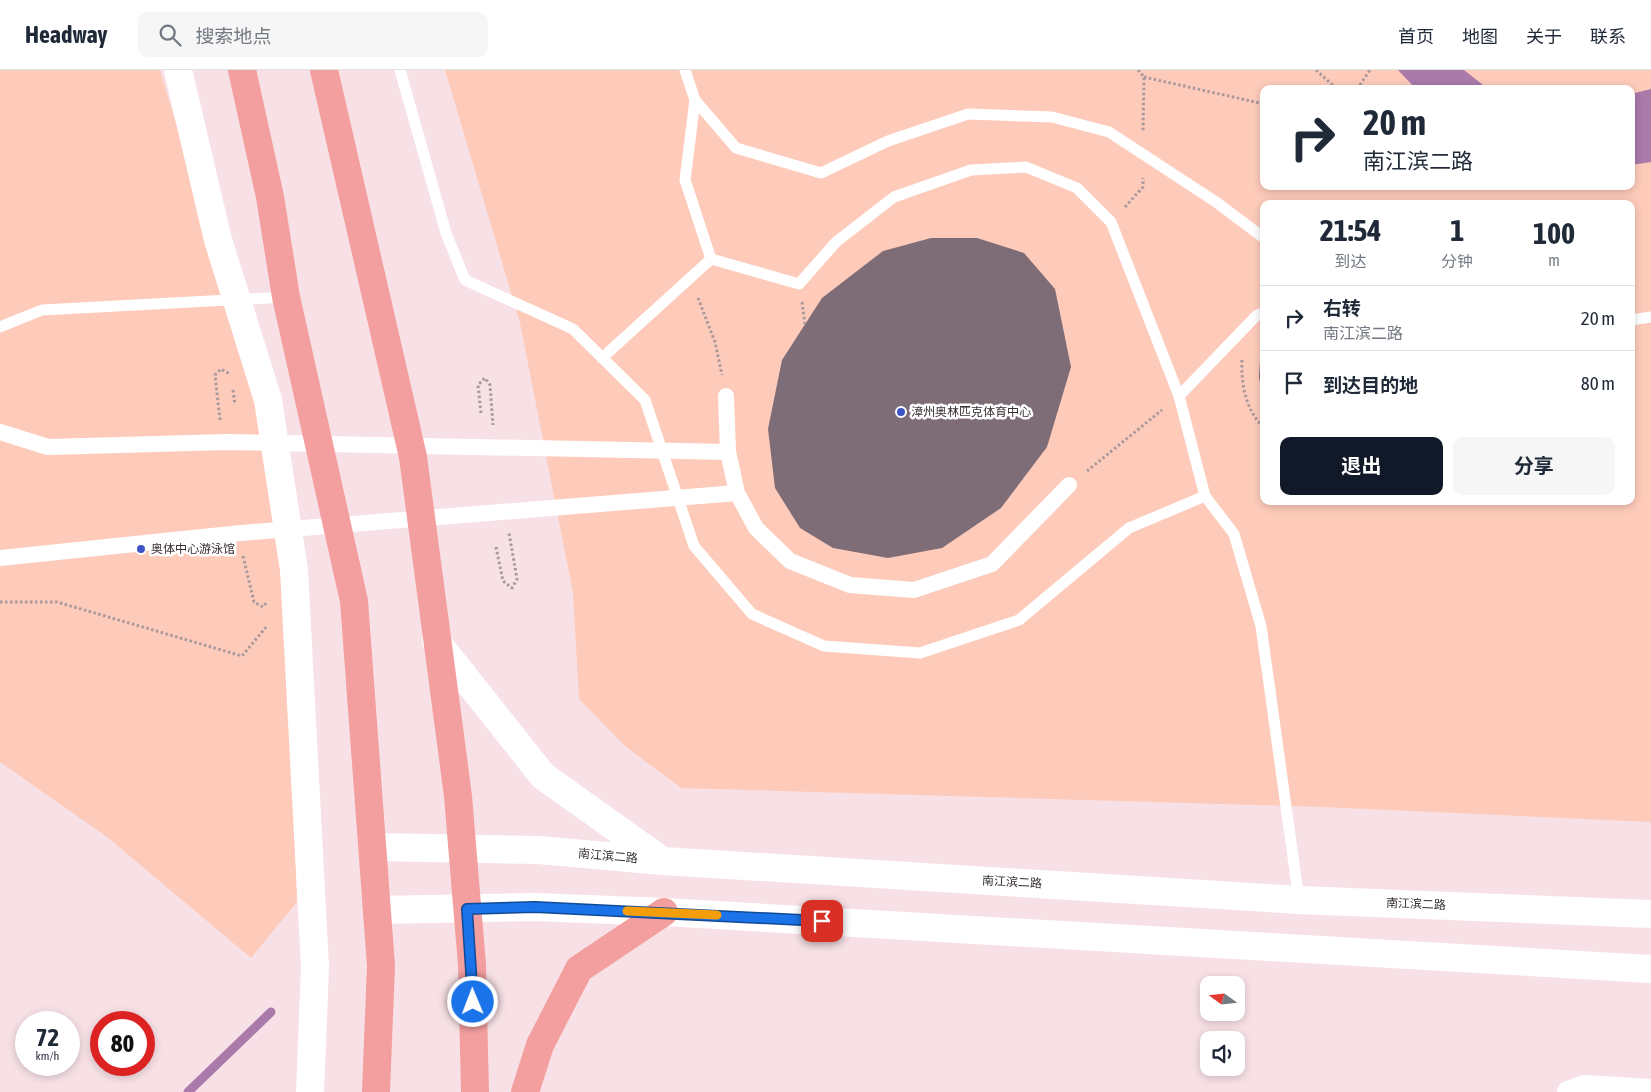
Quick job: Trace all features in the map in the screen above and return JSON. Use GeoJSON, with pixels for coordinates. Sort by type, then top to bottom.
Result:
{"type":"FeatureCollection","features":[{"type":"Feature","properties":{"kind":"highway"},"geometry":{"type":"LineString","coordinates":[[242,70],[270,197],[286,298],[354,601],[381,966],[376,1092]]}},
{"type":"Feature","properties":{"kind":"highway"},"geometry":{"type":"LineString","coordinates":[[324,70],[413,457],[458,796],[472,965],[475,1092]]}},
{"type":"Feature","properties":{"kind":"highway"},"geometry":{"type":"LineString","coordinates":[[525,1092],[540,1045],[578,969],[664,912]]}},
{"type":"Feature","properties":{"kind":"street"},"geometry":{"type":"LineString","coordinates":[[178,70],[218,240],[268,400],[294,570],[315,967],[310,1092]]}},
{"type":"Feature","properties":{"kind":"street"},"geometry":{"type":"LineString","coordinates":[[726,396],[728,452],[736,493],[756,528],[790,561],[850,585],[914,590],[992,564],[1069,485]]}},
{"type":"Feature","properties":{"kind":"street"},"geometry":{"type":"LineString","coordinates":[[0,432],[48,447],[227,442],[728,452]]}},
{"type":"Feature","properties":{"kind":"street"},"geometry":{"type":"LineString","coordinates":[[0,558],[241,533],[736,493]]}},
{"type":"Feature","properties":{"kind":"street"},"geometry":{"type":"LineString","coordinates":[[436,641],[543,776],[663,861]]}},
{"type":"Feature","properties":{"kind":"street","name":"南江滨二路"},"geometry":{"type":"LineString","coordinates":[[373,847],[540,850],[663,861],[1299,900],[1651,914]]}},
{"type":"Feature","properties":{"kind":"street"},"geometry":{"type":"LineString","coordinates":[[377,910],[535,907],[664,912],[1651,969]]}},
{"type":"Feature","properties":{"kind":"street"},"geometry":{"type":"LineString","coordinates":[[540,1045],[540,1092]]}},
{"type":"Feature","properties":{"kind":"street"},"geometry":{"type":"LineString","coordinates":[[1568,1092],[1584,1086],[1651,1090]]}},
{"type":"Feature","properties":{"kind":"lane"},"geometry":{"type":"LineString","coordinates":[[400,70],[446,233],[465,280],[573,329],[645,400],[694,546],[752,614],[824,646],[920,653],[1019,620],[1129,528],[1205,496]]}},
{"type":"Feature","properties":{"kind":"lane"},"geometry":{"type":"LineString","coordinates":[[685,70],[695,100],[736,148],[821,172],[888,141],[968,114],[1052,117],[1109,132],[1216,202],[1260,235]]}},
{"type":"Feature","properties":{"kind":"lane"},"geometry":{"type":"LineString","coordinates":[[695,100],[685,180],[711,259]]}},
{"type":"Feature","properties":{"kind":"lane"},"geometry":{"type":"LineString","coordinates":[[711,259],[799,284],[836,242],[894,197],[971,170],[1026,167],[1077,188],[1111,222],[1179,396],[1205,496],[1234,534],[1261,626],[1299,900]]}},
{"type":"Feature","properties":{"kind":"lane"},"geometry":{"type":"LineString","coordinates":[[602,358],[711,259]]}},
{"type":"Feature","properties":{"kind":"lane"},"geometry":{"type":"LineString","coordinates":[[0,327],[42,310],[286,298]]}},
{"type":"Feature","properties":{"kind":"lane"},"geometry":{"type":"LineString","coordinates":[[1179,396],[1260,314]]}},
{"type":"Feature","properties":{"kind":"lane"},"geometry":{"type":"LineString","coordinates":[[1635,319],[1651,317]]}},
{"type":"Feature","properties":{"kind":"path"},"geometry":{"type":"LineString","coordinates":[[1316,70],[1333,85]]}},
{"type":"Feature","properties":{"kind":"path"},"geometry":{"type":"LineString","coordinates":[[1359,85],[1370,70]]}},
{"type":"Feature","properties":{"kind":"path"},"geometry":{"type":"LineString","coordinates":[[1144,77],[1260,103]]}},
{"type":"Feature","properties":{"kind":"path"},"geometry":{"type":"LineString","coordinates":[[690,278],[714,342],[726,396]]}},
{"type":"Feature","properties":{"kind":"path"},"geometry":{"type":"LineString","coordinates":[[1260,314],[1242,342],[1241,384],[1254,418],[1260,424]]}},
{"type":"Feature","properties":{"kind":"path"},"geometry":{"type":"LineString","coordinates":[[227,442],[217,408],[215,375],[221,369],[230,374],[235,405]]}},
{"type":"Feature","properties":{"kind":"path"},"geometry":{"type":"LineString","coordinates":[[481,412],[478,385],[485,378],[490,385],[496,448]]}},
{"type":"Feature","properties":{"kind":"path"},"geometry":{"type":"LineString","coordinates":[[1069,485],[1179,396]]}},
{"type":"Feature","properties":{"kind":"path"},"geometry":{"type":"LineString","coordinates":[[496,547],[503,581],[512,588],[517,579],[505,513]]}},
{"type":"Feature","properties":{"kind":"path"},"geometry":{"type":"LineString","coordinates":[[241,533],[242,552],[254,602],[263,607],[268,601]]}},
{"type":"Feature","properties":{"kind":"path"},"geometry":{"type":"LineString","coordinates":[[0,602],[57,602],[242,656],[268,625]]}},
{"type":"Feature","properties":{"kind":"shaded area","name":"奥体中心游泳馆"},"geometry":{"type":"Polygon","coordinates":[[[0,70],[160,70],[248,365],[275,486],[288,612],[297,902],[251,958],[107,837],[0,762],[0,70]]]}},
{"type":"Feature","properties":{"kind":"shaded area","name":"漳州奥林匹克体育中心"},"geometry":{"type":"Polygon","coordinates":[[[445,70],[1651,70],[1651,822],[1322,807],[681,788],[626,747],[579,699],[573,593],[520,323],[445,70]]]}},
{"type":"Feature","properties":{"kind":"shaded area"},"geometry":{"type":"Polygon","coordinates":[[[1398,70],[1464,70],[1483,85],[1412,85],[1398,70]]]}},
{"type":"Feature","properties":{"kind":"shaded area"},"geometry":{"type":"Polygon","coordinates":[[[1651,89],[1651,162],[1635,164],[1635,93],[1651,89]]]}},
{"type":"Feature","properties":{"kind":"building"},"geometry":{"type":"Polygon","coordinates":[[[931,238],[977,238],[1024,253],[1055,289],[1071,367],[1047,447],[1001,508],[942,548],[888,558],[833,548],[800,528],[775,488],[768,429],[782,360],[822,298],[883,251],[931,238]]]}},
{"type":"Feature","properties":{"kind":"waterway"},"geometry":{"type":"LineString","coordinates":[[188,1092],[271,1012]]}},
{"type":"Feature","properties":{"kind":"slow traffic"},"geometry":{"type":"LineString","coordinates":[[627,911],[717,915]]}},
{"type":"Feature","properties":{"kind":"place","name":"漳州奥林匹克体育中心"},"geometry":{"type":"Point","coordinates":[901,412]}},
{"type":"Feature","properties":{"kind":"place","name":"奥体中心游泳馆"},"geometry":{"type":"Point","coordinates":[141,549]}},
{"type":"Feature","properties":{"kind":"route"},"geometry":{"type":"LineString","coordinates":[[473,1002],[467,909],[535,907],[822,921]]}}]}
